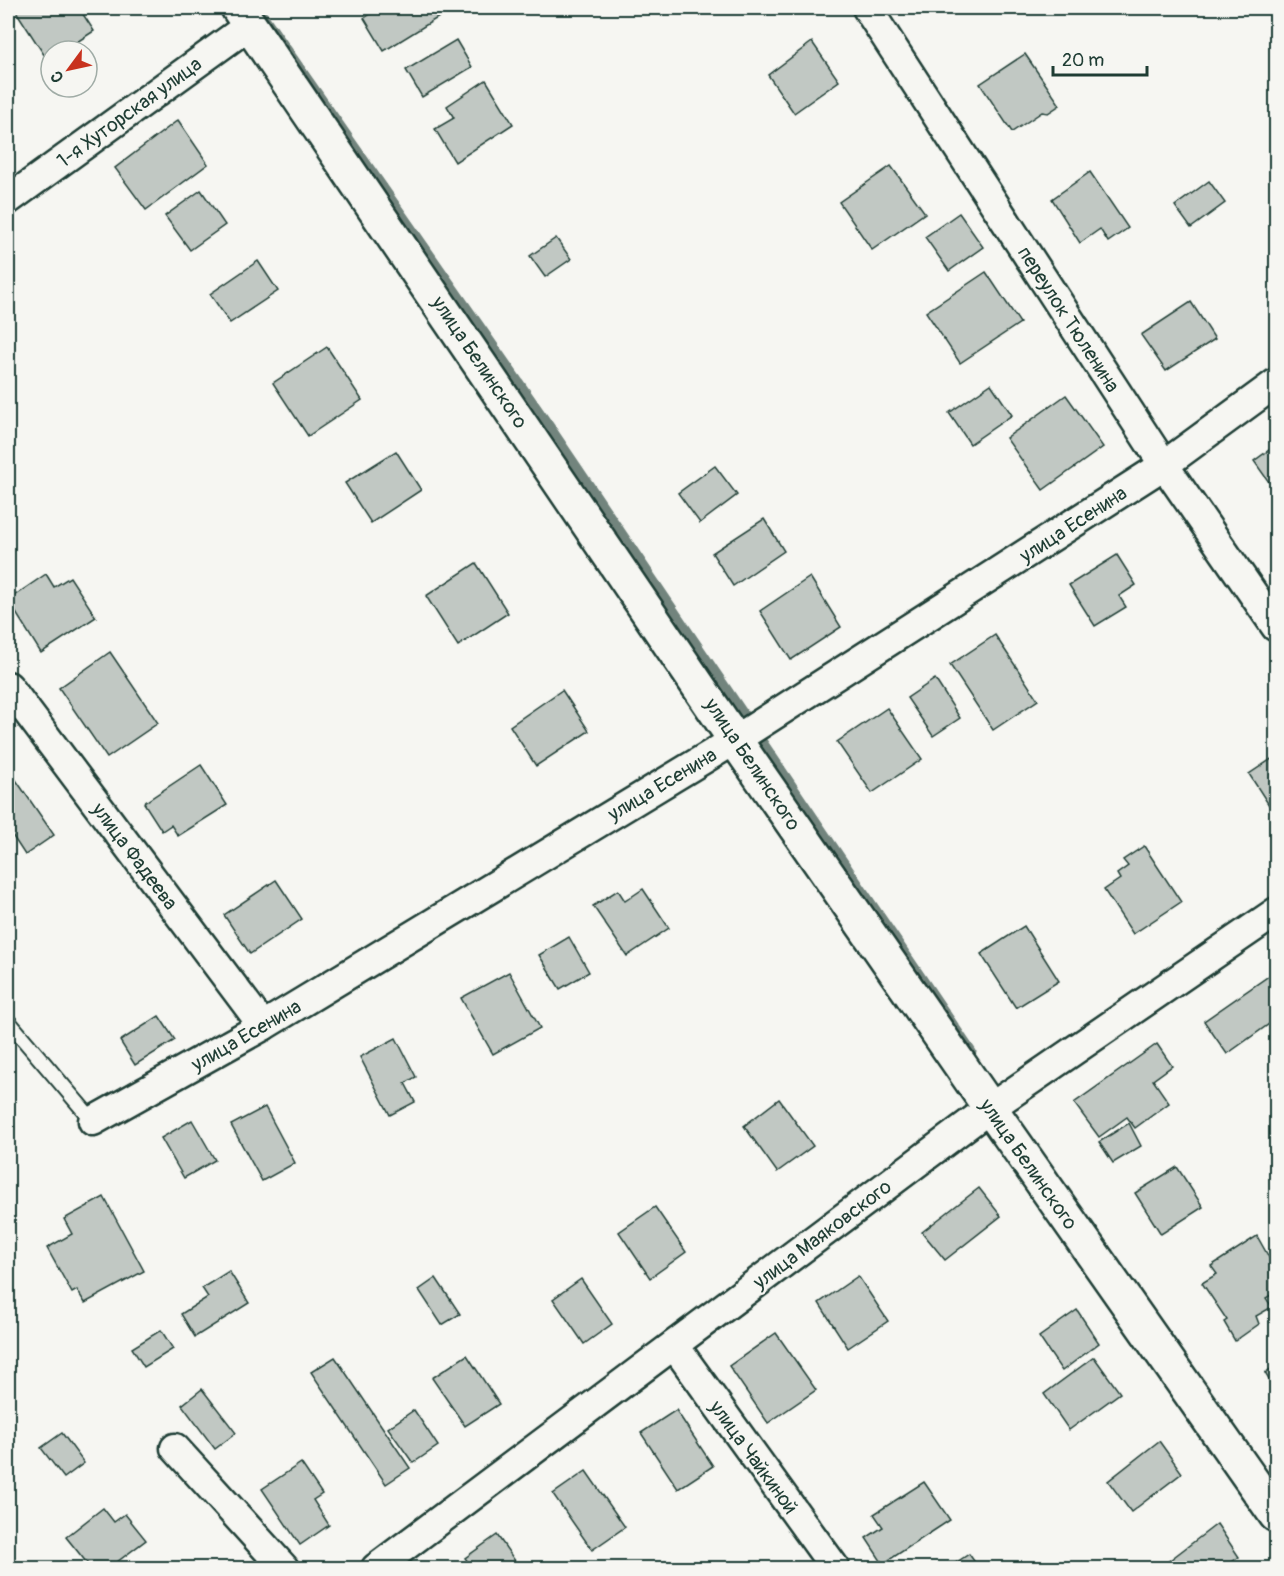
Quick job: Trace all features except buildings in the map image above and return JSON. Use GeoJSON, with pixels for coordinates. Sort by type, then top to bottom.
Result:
{"type":"FeatureCollection","features":[{"type":"Feature","properties":{"kind":"street","name":"переулок Тюленина"},"geometry":{"type":"LineString","coordinates":[[867,8],[1164,465],[1276,627]]}},
{"type":"Feature","properties":{"kind":"street","name":"1-я Хуторская улица"},"geometry":{"type":"LineString","coordinates":[[8,200],[244,16]]}},
{"type":"Feature","properties":{"kind":"street","name":"улица Белинского"},"geometry":{"type":"LineString","coordinates":[[244,16],[735,740],[1276,1515]]}},
{"type":"Feature","properties":{"kind":"street","name":"улица Есенина"},"geometry":{"type":"LineString","coordinates":[[93,1120],[263,1026],[735,740],[1164,465],[1276,383]]}},
{"type":"Feature","properties":{"kind":"street","name":"улица Фадеева"},"geometry":{"type":"LineString","coordinates":[[8,686],[263,1026]]}},
{"type":"Feature","properties":{"kind":"street","name":"улица Маяковского"},"geometry":{"type":"LineString","coordinates":[[376,1569],[990,1108],[1276,912]]}},
{"type":"Feature","properties":{"kind":"street","name":"улица Чайкиной"},"geometry":{"type":"LineString","coordinates":[[674,1345],[835,1569]]}},
{"type":"Feature","properties":{"kind":"street"},"geometry":{"type":"LineString","coordinates":[[175,1448],[284,1569]]}},
{"type":"Feature","properties":{"kind":"lane"},"geometry":{"type":"LineString","coordinates":[[8,1021],[93,1120]]}},
{"type":"Feature","properties":{"kind":"waterway"},"geometry":{"type":"LineString","coordinates":[[264,16],[549,425],[972,1052]]}}]}
